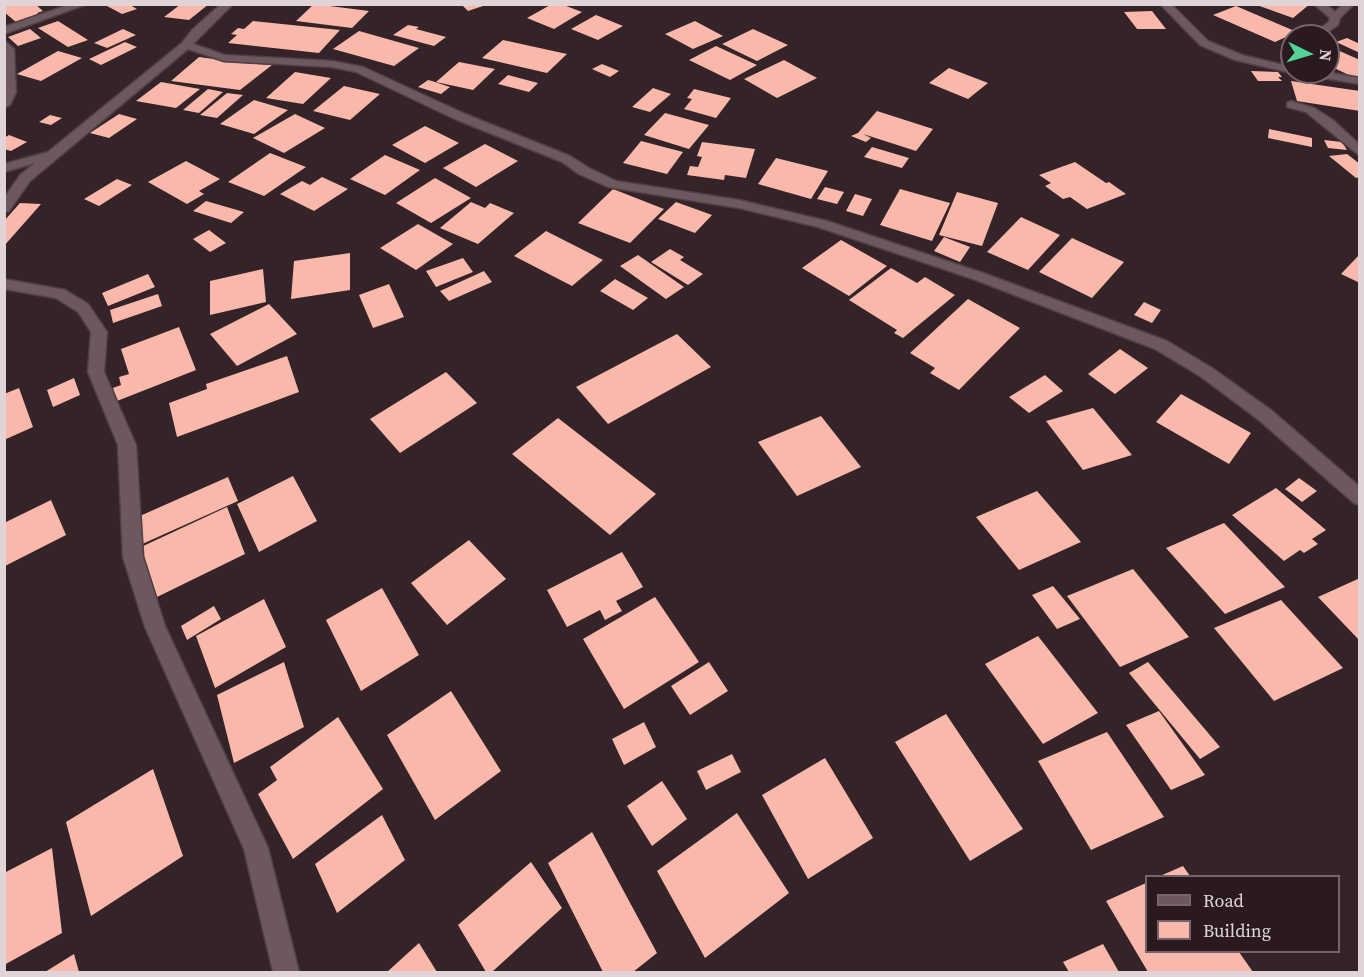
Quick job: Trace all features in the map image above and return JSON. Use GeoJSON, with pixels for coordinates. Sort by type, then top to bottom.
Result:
{"type":"FeatureCollection","features":[{"type":"Feature","properties":{"kind":"street"},"geometry":{"type":"LineString","coordinates":[[4,31],[82,4]]}},
{"type":"Feature","properties":{"kind":"street"},"geometry":{"type":"LineString","coordinates":[[4,208],[26,178],[186,45],[196,32],[228,4]]}},
{"type":"Feature","properties":{"kind":"street"},"geometry":{"type":"LineString","coordinates":[[1165,4],[1177,9],[1204,43],[1239,58],[1280,67]]}},
{"type":"Feature","properties":{"kind":"street"},"geometry":{"type":"LineString","coordinates":[[1319,4],[1335,17]]}},
{"type":"Feature","properties":{"kind":"street"},"geometry":{"type":"LineString","coordinates":[[1333,24],[1335,17],[1349,4]]}},
{"type":"Feature","properties":{"kind":"street"},"geometry":{"type":"LineString","coordinates":[[4,44],[9,49],[10,92],[4,105]]}},
{"type":"Feature","properties":{"kind":"street"},"geometry":{"type":"LineString","coordinates":[[186,45],[224,58],[332,64],[359,69],[461,117],[566,159],[584,171],[613,184],[739,204],[822,224],[978,276],[1115,326],[1161,345],[1206,372],[1265,415],[1359,498]]}},
{"type":"Feature","properties":{"kind":"street"},"geometry":{"type":"LineString","coordinates":[[1340,78],[1359,81]]}},
{"type":"Feature","properties":{"kind":"street"},"geometry":{"type":"LineString","coordinates":[[1291,105],[1310,110],[1329,123],[1359,152]]}},
{"type":"Feature","properties":{"kind":"street"},"geometry":{"type":"LineString","coordinates":[[1346,139],[1359,135]]}},
{"type":"Feature","properties":{"kind":"street"},"geometry":{"type":"LineString","coordinates":[[4,168],[56,154]]}},
{"type":"Feature","properties":{"kind":"street"},"geometry":{"type":"LineString","coordinates":[[4,284],[60,294],[83,308],[99,332],[96,372],[127,445],[133,557],[155,627],[256,848],[286,972]]}},
{"type":"Feature","properties":{"kind":"building"},"geometry":{"type":"Polygon","coordinates":[[[4,4],[35,4],[43,11],[37,13],[39,15],[16,22],[4,12],[4,4]]]}},
{"type":"Feature","properties":{"kind":"building"},"geometry":{"type":"Polygon","coordinates":[[[181,4],[209,4],[189,20],[164,17],[181,4]]]}},
{"type":"Feature","properties":{"kind":"building"},"geometry":{"type":"Polygon","coordinates":[[[314,4],[369,11],[352,28],[296,21],[314,4]]]}},
{"type":"Feature","properties":{"kind":"building"},"geometry":{"type":"Polygon","coordinates":[[[461,4],[486,4],[486,5],[468,11],[461,4]]]}},
{"type":"Feature","properties":{"kind":"building"},"geometry":{"type":"Polygon","coordinates":[[[552,4],[561,4],[582,12],[554,29],[527,18],[552,4]]]}},
{"type":"Feature","properties":{"kind":"building"},"geometry":{"type":"Polygon","coordinates":[[[1254,4],[1310,4],[1293,18],[1254,4]]]}},
{"type":"Feature","properties":{"kind":"building"},"geometry":{"type":"Polygon","coordinates":[[[105,5],[130,5],[137,9],[122,14],[105,5]]]}},
{"type":"Feature","properties":{"kind":"building"},"geometry":{"type":"Polygon","coordinates":[[[1236,6],[1280,25],[1280,40],[1275,42],[1213,15],[1236,6]]]}},
{"type":"Feature","properties":{"kind":"building"},"geometry":{"type":"Polygon","coordinates":[[[1152,11],[1166,29],[1137,29],[1124,12],[1152,11]]]}},
{"type":"Feature","properties":{"kind":"building"},"geometry":{"type":"Polygon","coordinates":[[[596,15],[623,26],[598,40],[571,29],[596,15]]]}},
{"type":"Feature","properties":{"kind":"building"},"geometry":{"type":"Polygon","coordinates":[[[58,21],[88,40],[68,47],[38,28],[58,21]]]}},
{"type":"Feature","properties":{"kind":"building"},"geometry":{"type":"Polygon","coordinates":[[[253,21],[340,30],[319,53],[228,43],[237,35],[231,34],[238,28],[244,29],[253,21]]]}},
{"type":"Feature","properties":{"kind":"building"},"geometry":{"type":"Polygon","coordinates":[[[695,21],[723,36],[693,49],[665,34],[695,21]]]}},
{"type":"Feature","properties":{"kind":"building"},"geometry":{"type":"Polygon","coordinates":[[[408,25],[446,37],[434,46],[393,35],[408,25]]]}},
{"type":"Feature","properties":{"kind":"building"},"geometry":{"type":"Polygon","coordinates":[[[30,29],[41,38],[18,46],[8,37],[30,29]]]}},
{"type":"Feature","properties":{"kind":"building"},"geometry":{"type":"Polygon","coordinates":[[[123,29],[136,35],[107,48],[94,43],[123,29]]]}},
{"type":"Feature","properties":{"kind":"building"},"geometry":{"type":"Polygon","coordinates":[[[753,29],[788,45],[757,61],[722,44],[753,29]]]}},
{"type":"Feature","properties":{"kind":"building"},"geometry":{"type":"Polygon","coordinates":[[[359,31],[419,48],[394,66],[333,49],[359,31]]]}},
{"type":"Feature","properties":{"kind":"building"},"geometry":{"type":"Polygon","coordinates":[[[1347,38],[1360,44],[1360,53],[1340,44],[1340,41],[1347,38]]]}},
{"type":"Feature","properties":{"kind":"building"},"geometry":{"type":"Polygon","coordinates":[[[503,40],[567,54],[547,73],[482,58],[503,40]]]}},
{"type":"Feature","properties":{"kind":"building"},"geometry":{"type":"Polygon","coordinates":[[[125,42],[137,47],[101,65],[89,59],[125,42]]]}},
{"type":"Feature","properties":{"kind":"building"},"geometry":{"type":"Polygon","coordinates":[[[716,46],[757,65],[730,80],[689,60],[716,46]]]}},
{"type":"Feature","properties":{"kind":"building"},"geometry":{"type":"Polygon","coordinates":[[[58,51],[82,58],[41,81],[17,74],[58,51]]]}},
{"type":"Feature","properties":{"kind":"building"},"geometry":{"type":"Polygon","coordinates":[[[1340,51],[1360,60],[1360,77],[1355,78],[1340,71],[1340,51]]]}},
{"type":"Feature","properties":{"kind":"building"},"geometry":{"type":"Polygon","coordinates":[[[199,57],[272,65],[240,90],[171,81],[199,57]]]}},
{"type":"Feature","properties":{"kind":"building"},"geometry":{"type":"Polygon","coordinates":[[[784,60],[817,78],[777,98],[744,79],[784,60]]]}},
{"type":"Feature","properties":{"kind":"building"},"geometry":{"type":"Polygon","coordinates":[[[459,62],[495,69],[473,90],[436,82],[459,62]]]}},
{"type":"Feature","properties":{"kind":"building"},"geometry":{"type":"Polygon","coordinates":[[[602,64],[619,71],[610,77],[592,69],[602,64]]]}},
{"type":"Feature","properties":{"kind":"building"},"geometry":{"type":"Polygon","coordinates":[[[949,68],[988,83],[968,99],[929,83],[949,68]]]}},
{"type":"Feature","properties":{"kind":"building"},"geometry":{"type":"Polygon","coordinates":[[[1251,71],[1278,72],[1280,74],[1278,77],[1280,81],[1258,81],[1251,71]]]}},
{"type":"Feature","properties":{"kind":"building"},"geometry":{"type":"Polygon","coordinates":[[[295,72],[331,78],[303,104],[266,98],[295,72]]]}},
{"type":"Feature","properties":{"kind":"building"},"geometry":{"type":"Polygon","coordinates":[[[508,75],[538,83],[529,92],[498,84],[508,75]]]}},
{"type":"Feature","properties":{"kind":"building"},"geometry":{"type":"Polygon","coordinates":[[[428,80],[450,87],[441,94],[418,87],[428,80]]]}},
{"type":"Feature","properties":{"kind":"building"},"geometry":{"type":"Polygon","coordinates":[[[161,82],[200,89],[176,108],[136,101],[161,82]]]}},
{"type":"Feature","properties":{"kind":"building"},"geometry":{"type":"Polygon","coordinates":[[[1292,84],[1312,84],[1360,91],[1360,111],[1297,101],[1292,84]]]}},
{"type":"Feature","properties":{"kind":"building"},"geometry":{"type":"Polygon","coordinates":[[[344,86],[380,94],[350,120],[313,111],[344,86]]]}},
{"type":"Feature","properties":{"kind":"building"},"geometry":{"type":"Polygon","coordinates":[[[653,88],[671,94],[650,112],[632,107],[653,88]]]}},
{"type":"Feature","properties":{"kind":"building"},"geometry":{"type":"Polygon","coordinates":[[[208,89],[223,92],[199,113],[183,110],[208,89]]]}},
{"type":"Feature","properties":{"kind":"building"},"geometry":{"type":"Polygon","coordinates":[[[694,89],[731,98],[716,118],[684,109],[692,99],[687,98],[694,89]]]}},
{"type":"Feature","properties":{"kind":"building"},"geometry":{"type":"Polygon","coordinates":[[[227,93],[243,95],[217,118],[200,115],[227,93]]]}},
{"type":"Feature","properties":{"kind":"building"},"geometry":{"type":"Polygon","coordinates":[[[254,100],[288,110],[254,134],[220,124],[254,100]]]}},
{"type":"Feature","properties":{"kind":"building"},"geometry":{"type":"Polygon","coordinates":[[[877,111],[933,129],[916,151],[863,134],[871,138],[866,142],[851,136],[858,133],[877,111]]]}},
{"type":"Feature","properties":{"kind":"building"},"geometry":{"type":"Polygon","coordinates":[[[665,113],[709,125],[689,149],[644,135],[665,113]]]}},
{"type":"Feature","properties":{"kind":"building"},"geometry":{"type":"Polygon","coordinates":[[[119,114],[137,119],[109,138],[90,133],[119,114]]]}},
{"type":"Feature","properties":{"kind":"building"},"geometry":{"type":"Polygon","coordinates":[[[295,114],[325,128],[284,153],[253,138],[295,114]]]}},
{"type":"Feature","properties":{"kind":"building"},"geometry":{"type":"Polygon","coordinates":[[[50,115],[62,118],[51,125],[39,122],[50,115]]]}},
{"type":"Feature","properties":{"kind":"building"},"geometry":{"type":"Polygon","coordinates":[[[425,126],[459,143],[425,163],[392,145],[425,126]]]}},
{"type":"Feature","properties":{"kind":"building"},"geometry":{"type":"Polygon","coordinates":[[[1269,129],[1312,138],[1312,147],[1268,138],[1269,129]]]}},
{"type":"Feature","properties":{"kind":"building"},"geometry":{"type":"Polygon","coordinates":[[[9,135],[27,142],[11,151],[4,149],[4,138],[9,135]]]}},
{"type":"Feature","properties":{"kind":"building"},"geometry":{"type":"Polygon","coordinates":[[[1324,140],[1342,142],[1347,150],[1328,148],[1324,140]]]}},
{"type":"Feature","properties":{"kind":"building"},"geometry":{"type":"Polygon","coordinates":[[[641,141],[683,152],[667,174],[623,163],[641,141]]]}},
{"type":"Feature","properties":{"kind":"building"},"geometry":{"type":"Polygon","coordinates":[[[702,142],[755,149],[746,178],[725,175],[724,180],[687,175],[690,166],[698,167],[702,157],[697,156],[702,142]]]}},
{"type":"Feature","properties":{"kind":"building"},"geometry":{"type":"Polygon","coordinates":[[[485,144],[518,161],[476,187],[443,168],[485,144]]]}},
{"type":"Feature","properties":{"kind":"building"},"geometry":{"type":"Polygon","coordinates":[[[872,147],[909,158],[902,168],[864,157],[872,147]]]}},
{"type":"Feature","properties":{"kind":"building"},"geometry":{"type":"Polygon","coordinates":[[[270,153],[306,167],[264,196],[228,182],[270,153]]]}},
{"type":"Feature","properties":{"kind":"building"},"geometry":{"type":"Polygon","coordinates":[[[1347,154],[1360,164],[1360,177],[1356,178],[1329,156],[1347,154]]]}},
{"type":"Feature","properties":{"kind":"building"},"geometry":{"type":"Polygon","coordinates":[[[385,155],[420,170],[385,195],[350,179],[385,155]]]}},
{"type":"Feature","properties":{"kind":"building"},"geometry":{"type":"Polygon","coordinates":[[[776,158],[828,171],[811,199],[758,184],[776,158]]]}},
{"type":"Feature","properties":{"kind":"building"},"geometry":{"type":"Polygon","coordinates":[[[186,161],[220,179],[199,191],[204,194],[187,204],[148,182],[186,161]]]}},
{"type":"Feature","properties":{"kind":"building"},"geometry":{"type":"Polygon","coordinates":[[[1075,162],[1126,194],[1087,209],[1070,197],[1063,199],[1045,186],[1051,183],[1039,175],[1075,162]]]}},
{"type":"Feature","properties":{"kind":"building"},"geometry":{"type":"Polygon","coordinates":[[[322,177],[348,189],[314,211],[280,194],[302,181],[310,185],[322,177]]]}},
{"type":"Feature","properties":{"kind":"building"},"geometry":{"type":"Polygon","coordinates":[[[435,178],[471,198],[431,223],[396,203],[435,178]]]}},
{"type":"Feature","properties":{"kind":"building"},"geometry":{"type":"Polygon","coordinates":[[[117,179],[132,185],[99,206],[84,199],[117,179]]]}},
{"type":"Feature","properties":{"kind":"building"},"geometry":{"type":"Polygon","coordinates":[[[825,187],[844,192],[837,204],[817,199],[825,187]]]}},
{"type":"Feature","properties":{"kind":"building"},"geometry":{"type":"Polygon","coordinates":[[[613,189],[664,209],[630,243],[578,223],[613,189]]]}},
{"type":"Feature","properties":{"kind":"building"},"geometry":{"type":"Polygon","coordinates":[[[900,189],[950,203],[932,241],[880,225],[900,189]]]}},
{"type":"Feature","properties":{"kind":"building"},"geometry":{"type":"Polygon","coordinates":[[[957,192],[998,203],[982,246],[939,235],[957,192]]]}},
{"type":"Feature","properties":{"kind":"building"},"geometry":{"type":"Polygon","coordinates":[[[855,194],[872,199],[863,216],[846,211],[855,194]]]}},
{"type":"Feature","properties":{"kind":"building"},"geometry":{"type":"Polygon","coordinates":[[[206,201],[244,212],[231,223],[193,211],[206,201]]]}},
{"type":"Feature","properties":{"kind":"building"},"geometry":{"type":"Polygon","coordinates":[[[471,202],[485,208],[490,203],[514,213],[478,244],[440,228],[471,202]]]}},
{"type":"Feature","properties":{"kind":"building"},"geometry":{"type":"Polygon","coordinates":[[[676,202],[712,215],[695,233],[658,219],[676,202]]]}},
{"type":"Feature","properties":{"kind":"building"},"geometry":{"type":"Polygon","coordinates":[[[20,203],[41,204],[4,246],[4,221],[20,203]]]}},
{"type":"Feature","properties":{"kind":"building"},"geometry":{"type":"Polygon","coordinates":[[[1021,217],[1060,235],[1028,270],[987,252],[1021,217]]]}},
{"type":"Feature","properties":{"kind":"building"},"geometry":{"type":"Polygon","coordinates":[[[418,224],[453,244],[416,270],[380,248],[418,224]]]}},
{"type":"Feature","properties":{"kind":"building"},"geometry":{"type":"Polygon","coordinates":[[[209,230],[226,243],[210,252],[193,239],[209,230]]]}},
{"type":"Feature","properties":{"kind":"building"},"geometry":{"type":"Polygon","coordinates":[[[546,231],[603,260],[572,286],[514,256],[546,231]]]}},
{"type":"Feature","properties":{"kind":"building"},"geometry":{"type":"Polygon","coordinates":[[[944,237],[970,247],[960,262],[934,251],[944,237]]]}},
{"type":"Feature","properties":{"kind":"building"},"geometry":{"type":"Polygon","coordinates":[[[1072,238],[1124,262],[1092,298],[1039,272],[1072,238]]]}},
{"type":"Feature","properties":{"kind":"building"},"geometry":{"type":"Polygon","coordinates":[[[841,240],[887,266],[849,296],[802,268],[841,240]]]}},
{"type":"Feature","properties":{"kind":"building"},"geometry":{"type":"Polygon","coordinates":[[[670,249],[684,257],[680,260],[703,274],[688,285],[651,262],[670,249]]]}},
{"type":"Feature","properties":{"kind":"building"},"geometry":{"type":"Polygon","coordinates":[[[350,253],[350,290],[291,299],[294,261],[350,253]]]}},
{"type":"Feature","properties":{"kind":"building"},"geometry":{"type":"Polygon","coordinates":[[[1360,254],[1360,283],[1341,274],[1360,254]]]}},
{"type":"Feature","properties":{"kind":"building"},"geometry":{"type":"Polygon","coordinates":[[[638,255],[684,287],[666,299],[620,266],[638,255]]]}},
{"type":"Feature","properties":{"kind":"building"},"geometry":{"type":"Polygon","coordinates":[[[463,258],[473,272],[436,287],[426,271],[463,258]]]}},
{"type":"Feature","properties":{"kind":"building"},"geometry":{"type":"Polygon","coordinates":[[[891,268],[917,283],[925,277],[955,295],[903,338],[894,333],[897,330],[849,300],[891,268]]]}},
{"type":"Feature","properties":{"kind":"building"},"geometry":{"type":"Polygon","coordinates":[[[263,269],[266,302],[210,315],[210,281],[263,269]]]}},
{"type":"Feature","properties":{"kind":"building"},"geometry":{"type":"Polygon","coordinates":[[[484,271],[492,282],[449,301],[440,291],[484,271]]]}},
{"type":"Feature","properties":{"kind":"building"},"geometry":{"type":"Polygon","coordinates":[[[148,274],[155,287],[108,306],[102,293],[148,274]]]}},
{"type":"Feature","properties":{"kind":"building"},"geometry":{"type":"Polygon","coordinates":[[[615,279],[648,298],[633,310],[600,291],[615,279]]]}},
{"type":"Feature","properties":{"kind":"building"},"geometry":{"type":"Polygon","coordinates":[[[389,284],[404,317],[373,328],[359,295],[389,284]]]}},
{"type":"Feature","properties":{"kind":"building"},"geometry":{"type":"Polygon","coordinates":[[[158,294],[162,306],[113,323],[110,310],[158,294]]]}},
{"type":"Feature","properties":{"kind":"building"},"geometry":{"type":"Polygon","coordinates":[[[968,299],[1020,328],[959,390],[930,373],[935,368],[910,353],[968,299]]]}},
{"type":"Feature","properties":{"kind":"building"},"geometry":{"type":"Polygon","coordinates":[[[1144,302],[1161,310],[1152,323],[1134,315],[1144,302]]]}},
{"type":"Feature","properties":{"kind":"building"},"geometry":{"type":"Polygon","coordinates":[[[269,304],[297,334],[237,366],[210,334],[269,304]]]}},
{"type":"Feature","properties":{"kind":"building"},"geometry":{"type":"Polygon","coordinates":[[[179,327],[196,370],[117,401],[113,388],[121,385],[119,377],[129,374],[121,349],[179,327]]]}},
{"type":"Feature","properties":{"kind":"building"},"geometry":{"type":"Polygon","coordinates":[[[677,334],[711,367],[608,424],[576,387],[677,334]]]}},
{"type":"Feature","properties":{"kind":"building"},"geometry":{"type":"Polygon","coordinates":[[[1120,349],[1148,368],[1115,394],[1088,374],[1120,349]]]}},
{"type":"Feature","properties":{"kind":"building"},"geometry":{"type":"Polygon","coordinates":[[[287,356],[299,392],[177,437],[169,403],[207,389],[206,384],[287,356]]]}},
{"type":"Feature","properties":{"kind":"building"},"geometry":{"type":"Polygon","coordinates":[[[446,372],[477,403],[400,453],[370,419],[446,372]]]}},
{"type":"Feature","properties":{"kind":"building"},"geometry":{"type":"Polygon","coordinates":[[[1045,375],[1063,391],[1029,413],[1009,397],[1045,375]]]}},
{"type":"Feature","properties":{"kind":"building"},"geometry":{"type":"Polygon","coordinates":[[[74,378],[80,395],[53,407],[47,390],[74,378]]]}},
{"type":"Feature","properties":{"kind":"building"},"geometry":{"type":"Polygon","coordinates":[[[19,388],[33,427],[4,440],[4,394],[19,388]]]}},
{"type":"Feature","properties":{"kind":"building"},"geometry":{"type":"Polygon","coordinates":[[[1181,394],[1251,433],[1229,464],[1156,422],[1181,394]]]}},
{"type":"Feature","properties":{"kind":"building"},"geometry":{"type":"Polygon","coordinates":[[[1093,408],[1132,455],[1083,470],[1046,421],[1093,408]]]}},
{"type":"Feature","properties":{"kind":"building"},"geometry":{"type":"Polygon","coordinates":[[[821,416],[861,467],[797,496],[758,442],[821,416]]]}},
{"type":"Feature","properties":{"kind":"building"},"geometry":{"type":"Polygon","coordinates":[[[558,418],[656,494],[610,535],[512,454],[558,418]]]}},
{"type":"Feature","properties":{"kind":"building"},"geometry":{"type":"Polygon","coordinates":[[[293,476],[317,521],[259,552],[237,504],[293,476]]]}},
{"type":"Feature","properties":{"kind":"building"},"geometry":{"type":"Polygon","coordinates":[[[228,477],[238,501],[140,545],[133,519],[228,477]]]}},
{"type":"Feature","properties":{"kind":"building"},"geometry":{"type":"Polygon","coordinates":[[[1299,478],[1317,491],[1302,502],[1285,489],[1299,478]]]}},
{"type":"Feature","properties":{"kind":"building"},"geometry":{"type":"Polygon","coordinates":[[[1276,488],[1326,530],[1312,539],[1318,544],[1304,553],[1300,550],[1284,561],[1232,515],[1276,488]]]}},
{"type":"Feature","properties":{"kind":"building"},"geometry":{"type":"Polygon","coordinates":[[[1037,491],[1081,542],[1019,570],[976,517],[1037,491]]]}},
{"type":"Feature","properties":{"kind":"building"},"geometry":{"type":"Polygon","coordinates":[[[51,500],[66,535],[5,566],[4,523],[51,500]]]}},
{"type":"Feature","properties":{"kind":"building"},"geometry":{"type":"Polygon","coordinates":[[[227,507],[245,554],[157,597],[141,547],[227,507]]]}},
{"type":"Feature","properties":{"kind":"building"},"geometry":{"type":"Polygon","coordinates":[[[1224,523],[1285,587],[1225,614],[1166,548],[1224,523]]]}},
{"type":"Feature","properties":{"kind":"building"},"geometry":{"type":"Polygon","coordinates":[[[469,540],[506,579],[447,625],[411,583],[469,540]]]}},
{"type":"Feature","properties":{"kind":"building"},"geometry":{"type":"Polygon","coordinates":[[[622,552],[643,587],[616,601],[622,611],[605,620],[600,610],[567,627],[547,590],[622,552]]]}},
{"type":"Feature","properties":{"kind":"building"},"geometry":{"type":"Polygon","coordinates":[[[1133,569],[1189,637],[1120,667],[1067,596],[1133,569]]]}},
{"type":"Feature","properties":{"kind":"building"},"geometry":{"type":"Polygon","coordinates":[[[1360,578],[1360,641],[1318,597],[1360,578]]]}},
{"type":"Feature","properties":{"kind":"building"},"geometry":{"type":"Polygon","coordinates":[[[1053,586],[1080,619],[1057,629],[1032,595],[1053,586]]]}},
{"type":"Feature","properties":{"kind":"building"},"geometry":{"type":"Polygon","coordinates":[[[382,588],[419,655],[361,691],[326,620],[382,588]]]}},
{"type":"Feature","properties":{"kind":"building"},"geometry":{"type":"Polygon","coordinates":[[[655,597],[699,662],[624,709],[583,639],[655,597]]]}},
{"type":"Feature","properties":{"kind":"building"},"geometry":{"type":"Polygon","coordinates":[[[264,599],[286,647],[215,688],[196,636],[264,599]]]}},
{"type":"Feature","properties":{"kind":"building"},"geometry":{"type":"Polygon","coordinates":[[[1281,600],[1343,668],[1274,701],[1214,628],[1281,600]]]}},
{"type":"Feature","properties":{"kind":"building"},"geometry":{"type":"Polygon","coordinates":[[[214,606],[221,619],[187,640],[181,626],[214,606]]]}},
{"type":"Feature","properties":{"kind":"building"},"geometry":{"type":"Polygon","coordinates":[[[1038,636],[1098,713],[1043,744],[985,664],[1038,636]]]}},
{"type":"Feature","properties":{"kind":"building"},"geometry":{"type":"Polygon","coordinates":[[[284,662],[304,727],[234,763],[217,695],[284,662]]]}},
{"type":"Feature","properties":{"kind":"building"},"geometry":{"type":"Polygon","coordinates":[[[709,662],[728,691],[690,715],[671,686],[709,662]]]}},
{"type":"Feature","properties":{"kind":"building"},"geometry":{"type":"Polygon","coordinates":[[[1148,662],[1220,747],[1200,759],[1129,673],[1148,662]]]}},
{"type":"Feature","properties":{"kind":"building"},"geometry":{"type":"Polygon","coordinates":[[[451,691],[501,771],[435,820],[387,735],[451,691]]]}},
{"type":"Feature","properties":{"kind":"building"},"geometry":{"type":"Polygon","coordinates":[[[1159,711],[1205,775],[1171,790],[1126,725],[1159,711]]]}},
{"type":"Feature","properties":{"kind":"building"},"geometry":{"type":"Polygon","coordinates":[[[946,714],[1023,829],[970,861],[895,742],[946,714]]]}},
{"type":"Feature","properties":{"kind":"building"},"geometry":{"type":"Polygon","coordinates":[[[338,717],[383,789],[293,859],[258,794],[277,780],[270,767],[338,717]]]}},
{"type":"Feature","properties":{"kind":"building"},"geometry":{"type":"Polygon","coordinates":[[[644,722],[656,747],[624,765],[612,739],[644,722]]]}},
{"type":"Feature","properties":{"kind":"building"},"geometry":{"type":"Polygon","coordinates":[[[1107,732],[1164,817],[1091,850],[1038,761],[1107,732]]]}},
{"type":"Feature","properties":{"kind":"building"},"geometry":{"type":"Polygon","coordinates":[[[732,754],[741,772],[706,790],[697,771],[732,754]]]}},
{"type":"Feature","properties":{"kind":"building"},"geometry":{"type":"Polygon","coordinates":[[[825,758],[873,838],[808,879],[762,795],[825,758]]]}},
{"type":"Feature","properties":{"kind":"building"},"geometry":{"type":"Polygon","coordinates":[[[153,769],[183,856],[91,916],[66,822],[153,769]]]}},
{"type":"Feature","properties":{"kind":"building"},"geometry":{"type":"Polygon","coordinates":[[[662,781],[687,819],[652,846],[627,806],[662,781]]]}},
{"type":"Feature","properties":{"kind":"building"},"geometry":{"type":"Polygon","coordinates":[[[737,813],[789,893],[705,958],[657,871],[737,813]]]}},
{"type":"Feature","properties":{"kind":"building"},"geometry":{"type":"Polygon","coordinates":[[[382,815],[405,860],[337,913],[315,864],[382,815]]]}},
{"type":"Feature","properties":{"kind":"building"},"geometry":{"type":"Polygon","coordinates":[[[592,832],[657,953],[633,972],[603,972],[548,863],[592,832]]]}},
{"type":"Feature","properties":{"kind":"building"},"geometry":{"type":"Polygon","coordinates":[[[52,848],[62,933],[4,965],[4,873],[52,848]]]}},
{"type":"Feature","properties":{"kind":"building"},"geometry":{"type":"Polygon","coordinates":[[[531,862],[562,908],[492,972],[486,972],[458,925],[531,862]]]}},
{"type":"Feature","properties":{"kind":"building"},"geometry":{"type":"Polygon","coordinates":[[[1183,866],[1189,875],[1162,875],[1183,866]]]}},
{"type":"Feature","properties":{"kind":"building"},"geometry":{"type":"Polygon","coordinates":[[[1145,883],[1145,953],[1240,953],[1253,972],[1148,972],[1106,901],[1145,883]]]}},
{"type":"Feature","properties":{"kind":"building"},"geometry":{"type":"Polygon","coordinates":[[[419,943],[437,972],[387,972],[419,943]]]}},
{"type":"Feature","properties":{"kind":"building"},"geometry":{"type":"Polygon","coordinates":[[[1103,944],[1119,972],[1069,972],[1063,962],[1103,944]]]}},
{"type":"Feature","properties":{"kind":"building"},"geometry":{"type":"Polygon","coordinates":[[[74,954],[79,972],[45,972],[74,954]]]}}]}
